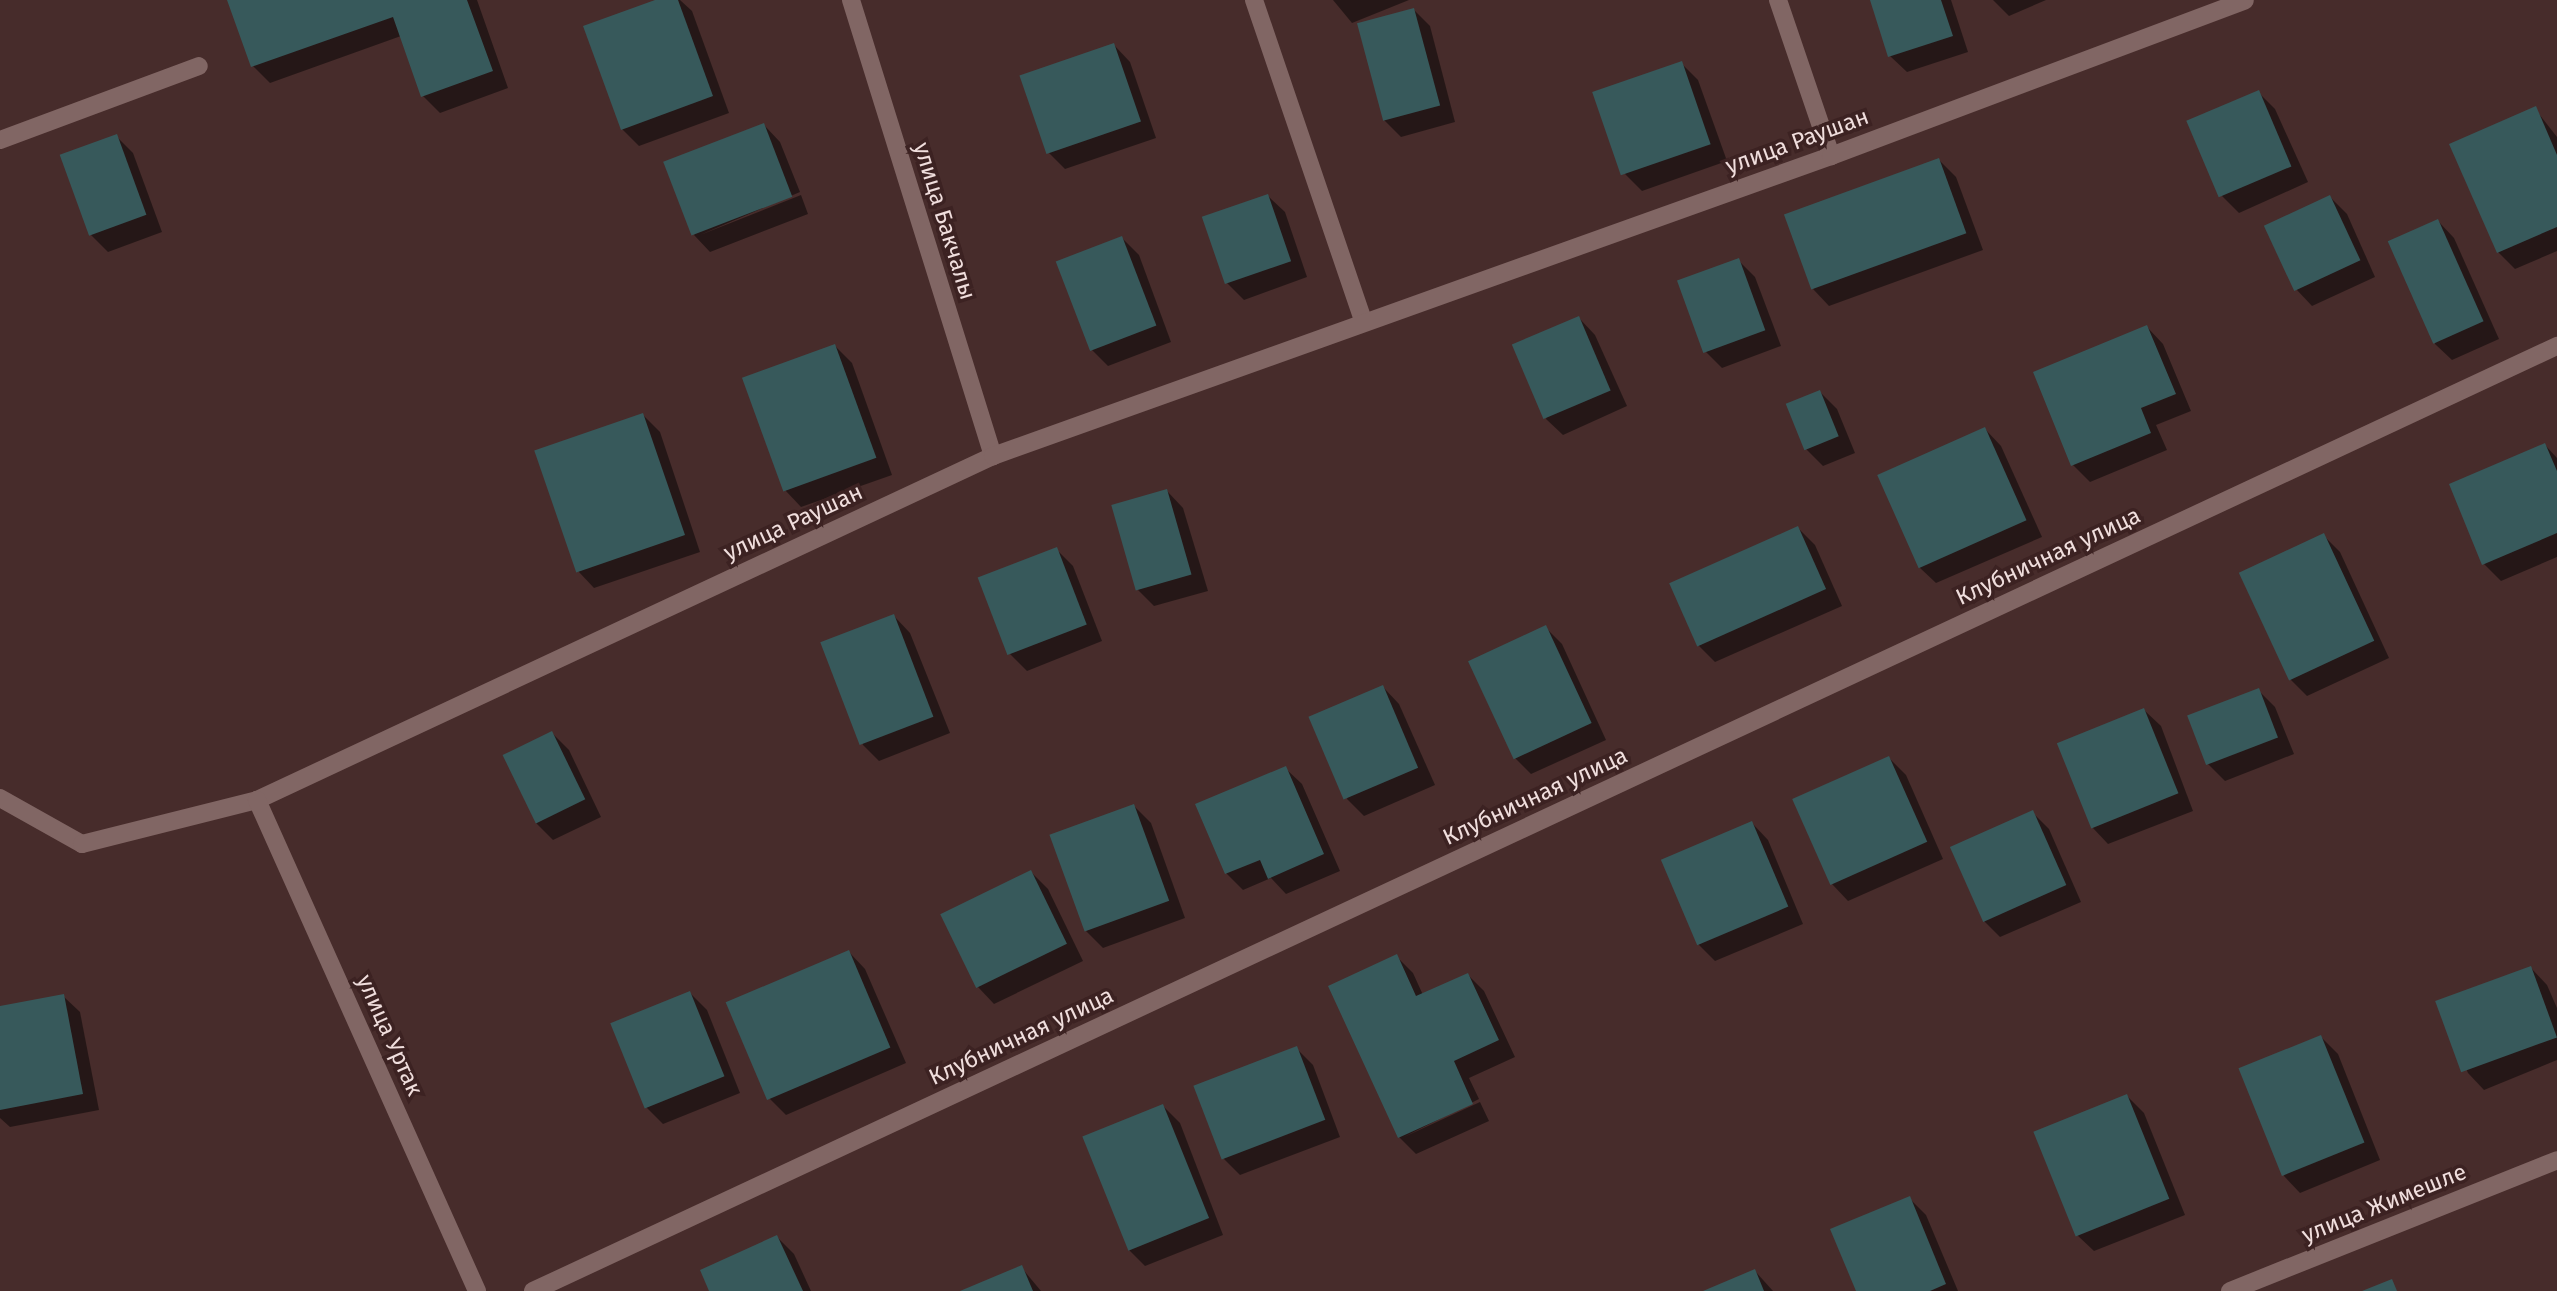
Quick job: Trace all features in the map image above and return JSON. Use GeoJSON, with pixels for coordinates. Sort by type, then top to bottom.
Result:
{"type":"FeatureCollection","features":[{"type":"Feature","properties":{"kind":"street","name":"улица Бакчалы"},"geometry":{"type":"LineString","coordinates":[[851,0],[992,456]]}},
{"type":"Feature","properties":{"kind":"street"},"geometry":{"type":"LineString","coordinates":[[1254,0],[1363,321]]}},
{"type":"Feature","properties":{"kind":"street"},"geometry":{"type":"LineString","coordinates":[[1778,0],[1831,156]]}},
{"type":"Feature","properties":{"kind":"street","name":"улица Раушан"},"geometry":{"type":"LineString","coordinates":[[0,798],[82,844],[257,800],[992,456],[1363,321],[1831,156],[2245,0]]}},
{"type":"Feature","properties":{"kind":"street"},"geometry":{"type":"LineString","coordinates":[[0,140],[199,66]]}},
{"type":"Feature","properties":{"kind":"street","name":"Клубничная улица"},"geometry":{"type":"LineString","coordinates":[[533,1291],[2557,346]]}},
{"type":"Feature","properties":{"kind":"street","name":"улица Уртак"},"geometry":{"type":"LineString","coordinates":[[257,800],[477,1291]]}},
{"type":"Feature","properties":{"kind":"street","name":"улица Жимешле"},"geometry":{"type":"LineString","coordinates":[[2230,1291],[2557,1160]]}},
{"type":"Feature","properties":{"kind":"building"},"geometry":{"type":"Polygon","coordinates":[[[227,0],[467,0],[493,71],[421,97],[393,17],[251,67],[227,0]]]}},
{"type":"Feature","properties":{"kind":"building"},"geometry":{"type":"Polygon","coordinates":[[[655,0],[678,0],[713,96],[621,130],[583,26],[655,0]]]}},
{"type":"Feature","properties":{"kind":"building"},"geometry":{"type":"Polygon","coordinates":[[[1870,0],[1941,0],[1953,36],[1888,57],[1870,0]]]}},
{"type":"Feature","properties":{"kind":"building"},"geometry":{"type":"Polygon","coordinates":[[[1414,8],[1440,106],[1383,121],[1357,23],[1414,8]]]}},
{"type":"Feature","properties":{"kind":"building"},"geometry":{"type":"Polygon","coordinates":[[[1114,43],[1141,121],[1046,154],[1019,76],[1114,43]]]}},
{"type":"Feature","properties":{"kind":"building"},"geometry":{"type":"Polygon","coordinates":[[[1682,61],[1711,144],[1621,175],[1592,92],[1682,61]]]}},
{"type":"Feature","properties":{"kind":"building"},"geometry":{"type":"Polygon","coordinates":[[[2259,90],[2291,166],[2219,197],[2186,121],[2259,90]]]}},
{"type":"Feature","properties":{"kind":"building"},"geometry":{"type":"Polygon","coordinates":[[[2536,106],[2557,155],[2557,227],[2497,253],[2449,144],[2536,106]]]}},
{"type":"Feature","properties":{"kind":"building"},"geometry":{"type":"Polygon","coordinates":[[[764,123],[792,197],[691,235],[663,162],[764,123]]]}},
{"type":"Feature","properties":{"kind":"building"},"geometry":{"type":"Polygon","coordinates":[[[117,134],[146,215],[89,236],[60,155],[117,134]]]}},
{"type":"Feature","properties":{"kind":"building"},"geometry":{"type":"Polygon","coordinates":[[[1939,158],[1966,233],[1811,290],[1784,214],[1939,158]]]}},
{"type":"Feature","properties":{"kind":"building"},"geometry":{"type":"Polygon","coordinates":[[[1268,194],[1291,261],[1225,284],[1202,217],[1268,194]]]}},
{"type":"Feature","properties":{"kind":"building"},"geometry":{"type":"Polygon","coordinates":[[[2330,195],[2360,260],[2294,291],[2264,226],[2330,195]]]}},
{"type":"Feature","properties":{"kind":"building"},"geometry":{"type":"Polygon","coordinates":[[[2438,219],[2484,321],[2433,344],[2388,241],[2438,219]]]}},
{"type":"Feature","properties":{"kind":"building"},"geometry":{"type":"Polygon","coordinates":[[[1122,236],[1156,326],[1090,351],[1056,261],[1122,236]]]}},
{"type":"Feature","properties":{"kind":"building"},"geometry":{"type":"Polygon","coordinates":[[[1739,258],[1765,330],[1703,353],[1677,281],[1739,258]]]}},
{"type":"Feature","properties":{"kind":"building"},"geometry":{"type":"Polygon","coordinates":[[[1579,316],[1611,391],[1543,419],[1512,345],[1579,316]]]}},
{"type":"Feature","properties":{"kind":"building"},"geometry":{"type":"Polygon","coordinates":[[[2147,325],[2176,394],[2141,408],[2151,433],[2071,466],[2033,372],[2147,325]]]}},
{"type":"Feature","properties":{"kind":"building"},"geometry":{"type":"Polygon","coordinates":[[[835,344],[876,458],[783,492],[742,378],[835,344]]]}},
{"type":"Feature","properties":{"kind":"building"},"geometry":{"type":"Polygon","coordinates":[[[1820,390],[1839,436],[1804,450],[1786,404],[1820,390]]]}},
{"type":"Feature","properties":{"kind":"building"},"geometry":{"type":"Polygon","coordinates":[[[643,413],[685,535],[576,572],[534,450],[643,413]]]}},
{"type":"Feature","properties":{"kind":"building"},"geometry":{"type":"Polygon","coordinates":[[[1985,427],[2026,520],[1919,568],[1877,475],[1985,427]]]}},
{"type":"Feature","properties":{"kind":"building"},"geometry":{"type":"Polygon","coordinates":[[[2545,443],[2557,471],[2557,533],[2482,565],[2449,484],[2545,443]]]}},
{"type":"Feature","properties":{"kind":"building"},"geometry":{"type":"Polygon","coordinates":[[[1167,489],[1192,575],[1136,591],[1111,505],[1167,489]]]}},
{"type":"Feature","properties":{"kind":"building"},"geometry":{"type":"Polygon","coordinates":[[[1798,526],[1826,589],[1697,646],[1669,583],[1798,526]]]}},
{"type":"Feature","properties":{"kind":"building"},"geometry":{"type":"Polygon","coordinates":[[[2324,533],[2374,641],[2289,681],[2239,573],[2324,533]]]}},
{"type":"Feature","properties":{"kind":"building"},"geometry":{"type":"Polygon","coordinates":[[[1057,547],[1087,624],[1007,655],[978,577],[1057,547]]]}},
{"type":"Feature","properties":{"kind":"building"},"geometry":{"type":"Polygon","coordinates":[[[894,614],[933,717],[860,745],[820,642],[894,614]]]}},
{"type":"Feature","properties":{"kind":"building"},"geometry":{"type":"Polygon","coordinates":[[[1546,625],[1592,723],[1514,759],[1468,661],[1546,625]]]}},
{"type":"Feature","properties":{"kind":"building"},"geometry":{"type":"Polygon","coordinates":[[[1383,685],[1418,768],[1344,799],[1308,717],[1383,685]]]}},
{"type":"Feature","properties":{"kind":"building"},"geometry":{"type":"Polygon","coordinates":[[[2259,688],[2278,737],[2206,765],[2187,716],[2259,688]]]}},
{"type":"Feature","properties":{"kind":"building"},"geometry":{"type":"Polygon","coordinates":[[[2144,708],[2178,793],[2091,829],[2057,743],[2144,708]]]}},
{"type":"Feature","properties":{"kind":"building"},"geometry":{"type":"Polygon","coordinates":[[[552,731],[585,799],[536,823],[503,755],[552,731]]]}},
{"type":"Feature","properties":{"kind":"building"},"geometry":{"type":"Polygon","coordinates":[[[1889,756],[1927,842],[1830,885],[1792,799],[1889,756]]]}},
{"type":"Feature","properties":{"kind":"building"},"geometry":{"type":"Polygon","coordinates":[[[1286,766],[1324,854],[1268,879],[1260,860],[1225,874],[1195,804],[1286,766]]]}},
{"type":"Feature","properties":{"kind":"building"},"geometry":{"type":"Polygon","coordinates":[[[1134,804],[1169,901],[1085,932],[1049,835],[1134,804]]]}},
{"type":"Feature","properties":{"kind":"building"},"geometry":{"type":"Polygon","coordinates":[[[2033,810],[2066,885],[1983,922],[1950,847],[2033,810]]]}},
{"type":"Feature","properties":{"kind":"building"},"geometry":{"type":"Polygon","coordinates":[[[1752,821],[1788,907],[1697,945],[1661,860],[1752,821]]]}},
{"type":"Feature","properties":{"kind":"building"},"geometry":{"type":"Polygon","coordinates":[[[1031,870],[1067,944],[976,988],[940,914],[1031,870]]]}},
{"type":"Feature","properties":{"kind":"building"},"geometry":{"type":"Polygon","coordinates":[[[849,950],[890,1048],[767,1100],[726,1002],[849,950]]]}},
{"type":"Feature","properties":{"kind":"building"},"geometry":{"type":"Polygon","coordinates":[[[1397,954],[1416,996],[1468,973],[1499,1040],[1454,1061],[1473,1104],[1398,1138],[1328,986],[1397,954]]]}},
{"type":"Feature","properties":{"kind":"building"},"geometry":{"type":"Polygon","coordinates":[[[2531,966],[2557,1037],[2461,1072],[2435,1001],[2531,966]]]}},
{"type":"Feature","properties":{"kind":"building"},"geometry":{"type":"Polygon","coordinates":[[[690,991],[724,1076],[645,1109],[610,1023],[690,991]]]}},
{"type":"Feature","properties":{"kind":"building"},"geometry":{"type":"Polygon","coordinates":[[[64,994],[83,1094],[0,1110],[0,1006],[64,994]]]}},
{"type":"Feature","properties":{"kind":"building"},"geometry":{"type":"Polygon","coordinates":[[[2321,1035],[2364,1143],[2282,1176],[2238,1068],[2321,1035]]]}},
{"type":"Feature","properties":{"kind":"building"},"geometry":{"type":"Polygon","coordinates":[[[1297,1046],[1325,1120],[1222,1160],[1193,1086],[1297,1046]]]}},
{"type":"Feature","properties":{"kind":"building"},"geometry":{"type":"Polygon","coordinates":[[[2127,1094],[2169,1199],[2076,1237],[2033,1132],[2127,1094]]]}},
{"type":"Feature","properties":{"kind":"building"},"geometry":{"type":"Polygon","coordinates":[[[1163,1104],[1209,1218],[1128,1251],[1082,1137],[1163,1104]]]}},
{"type":"Feature","properties":{"kind":"building"},"geometry":{"type":"Polygon","coordinates":[[[1910,1196],[1946,1284],[1930,1291],[1856,1291],[1830,1229],[1910,1196]]]}},
{"type":"Feature","properties":{"kind":"building"},"geometry":{"type":"Polygon","coordinates":[[[777,1235],[803,1291],[709,1291],[700,1270],[777,1235]]]}},
{"type":"Feature","properties":{"kind":"building"},"geometry":{"type":"Polygon","coordinates":[[[1022,1265],[1033,1291],[960,1291],[1022,1265]]]}},
{"type":"Feature","properties":{"kind":"building"},"geometry":{"type":"Polygon","coordinates":[[[1755,1269],[1764,1291],[1703,1291],[1755,1269]]]}},
{"type":"Feature","properties":{"kind":"building"},"geometry":{"type":"Polygon","coordinates":[[[2392,1279],[2397,1291],[2362,1291],[2392,1279]]]}}]}
